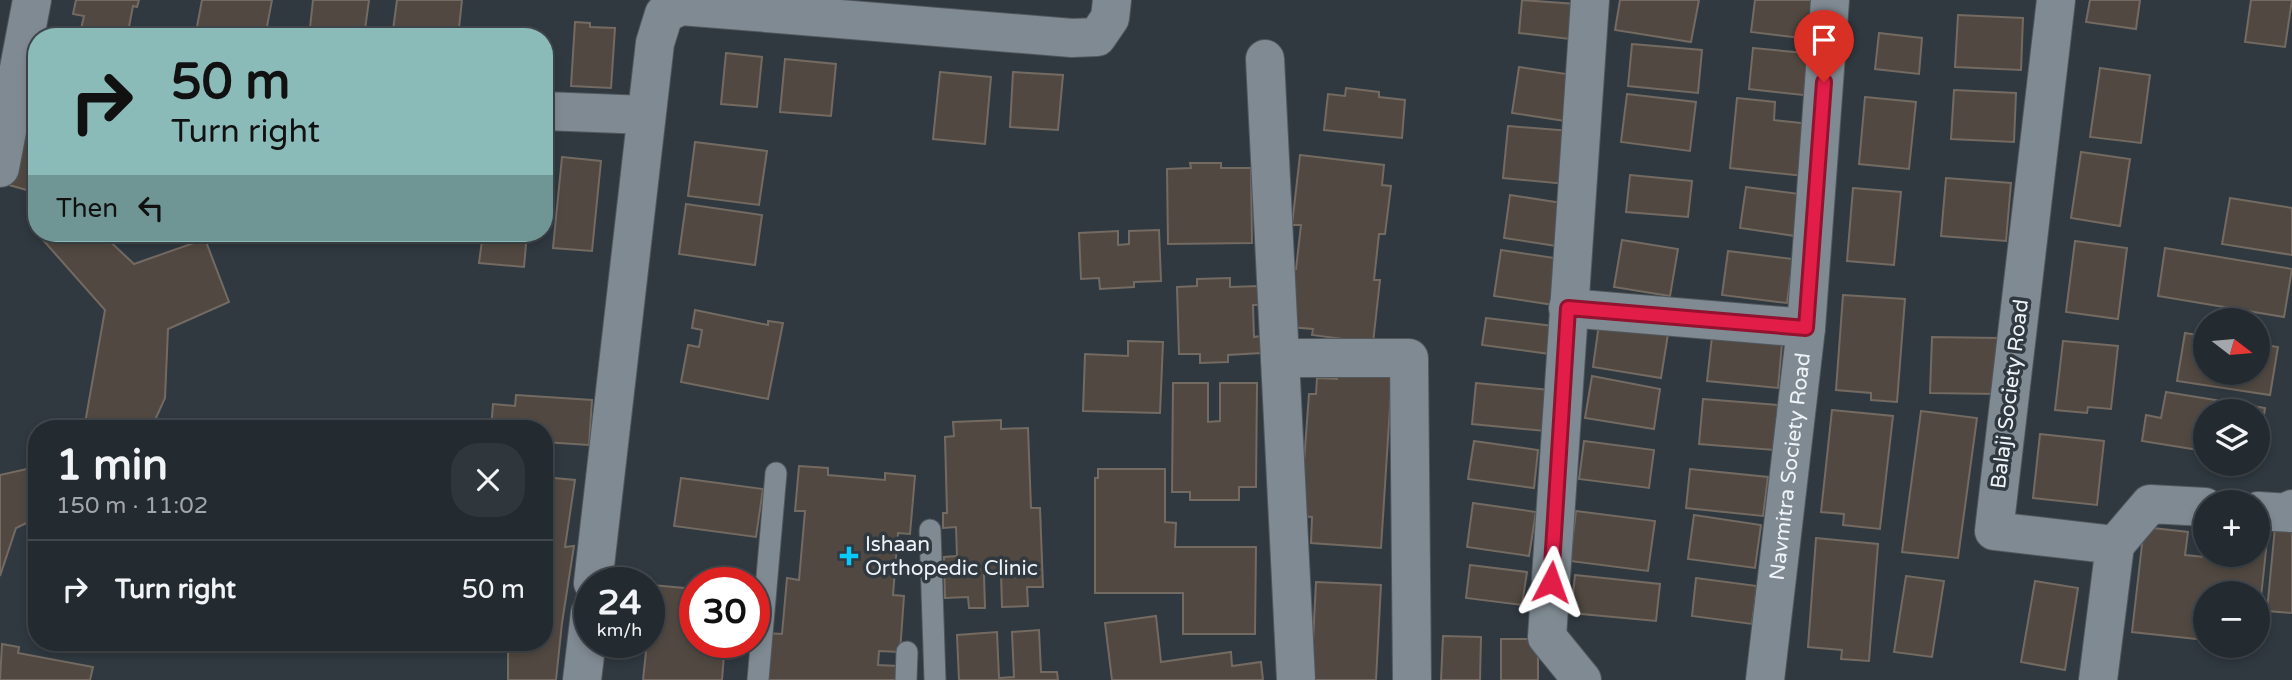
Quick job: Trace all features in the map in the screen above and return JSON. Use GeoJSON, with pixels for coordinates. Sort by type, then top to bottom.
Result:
{"type":"FeatureCollection","features":[{"type":"Feature","properties":{"kind":"street"},"geometry":{"type":"LineString","coordinates":[[0,169],[32,0]]}},
{"type":"Feature","properties":{"kind":"street"},"geometry":{"type":"LineString","coordinates":[[595,567],[646,114],[655,43],[664,14],[681,6],[1072,38],[1097,37],[1110,19],[1112,0]]}},
{"type":"Feature","properties":{"kind":"street"},"geometry":{"type":"LineString","coordinates":[[1582,680],[1547,637],[1590,0]]}},
{"type":"Feature","properties":{"kind":"street","name":"Navmitra Society Road"},"geometry":{"type":"LineString","coordinates":[[1765,680],[1806,328],[1830,0]]}},
{"type":"Feature","properties":{"kind":"street","name":"Balaji Society Road"},"geometry":{"type":"LineString","coordinates":[[2056,0],[1994,531],[2115,545]]}},
{"type":"Feature","properties":{"kind":"street"},"geometry":{"type":"LineString","coordinates":[[1265,60],[1296,680]]}},
{"type":"Feature","properties":{"kind":"street"},"geometry":{"type":"LineString","coordinates":[[553,111],[646,114]]}},
{"type":"Feature","properties":{"kind":"street"},"geometry":{"type":"LineString","coordinates":[[1568,308],[1806,328]]}},
{"type":"Feature","properties":{"kind":"street"},"geometry":{"type":"LineString","coordinates":[[1280,358],[1409,358],[1412,680]]}},
{"type":"Feature","properties":{"kind":"street"},"geometry":{"type":"LineString","coordinates":[[2098,680],[2115,545],[2150,504],[2193,506]]}},
{"type":"Feature","properties":{"kind":"street"},"geometry":{"type":"LineString","coordinates":[[2270,512],[2291,513],[2292,509]]}},
{"type":"Feature","properties":{"kind":"street"},"geometry":{"type":"LineString","coordinates":[[582,680],[585,658]]}},
{"type":"Feature","properties":{"kind":"lane"},"geometry":{"type":"LineString","coordinates":[[758,680],[776,473]]}},
{"type":"Feature","properties":{"kind":"lane"},"geometry":{"type":"LineString","coordinates":[[930,530],[935,680]]}},
{"type":"Feature","properties":{"kind":"lane"},"geometry":{"type":"LineString","coordinates":[[906,680],[907,652]]}},
{"type":"Feature","properties":{"kind":"building"},"geometry":{"type":"Polygon","coordinates":[[[76,0],[139,0],[137,7],[133,6],[129,28],[81,28],[84,16],[73,14],[76,0]]]}},
{"type":"Feature","properties":{"kind":"building"},"geometry":{"type":"Polygon","coordinates":[[[202,0],[272,0],[267,28],[197,28],[202,0]]]}},
{"type":"Feature","properties":{"kind":"building"},"geometry":{"type":"Polygon","coordinates":[[[313,0],[369,0],[365,28],[310,28],[313,0]]]}},
{"type":"Feature","properties":{"kind":"building"},"geometry":{"type":"Polygon","coordinates":[[[397,0],[462,0],[459,28],[393,28],[397,0]]]}},
{"type":"Feature","properties":{"kind":"building"},"geometry":{"type":"Polygon","coordinates":[[[1522,0],[1590,5],[1586,41],[1519,33],[1522,0]]]}},
{"type":"Feature","properties":{"kind":"building"},"geometry":{"type":"Polygon","coordinates":[[[1620,0],[1699,0],[1691,42],[1615,30],[1620,0]]]}},
{"type":"Feature","properties":{"kind":"building"},"geometry":{"type":"Polygon","coordinates":[[[1755,0],[1823,0],[1818,40],[1751,32],[1755,0]]]}},
{"type":"Feature","properties":{"kind":"building"},"geometry":{"type":"Polygon","coordinates":[[[2090,0],[2140,0],[2136,29],[2086,22],[2090,0]]]}},
{"type":"Feature","properties":{"kind":"building"},"geometry":{"type":"Polygon","coordinates":[[[2251,0],[2292,0],[2285,47],[2245,42],[2251,0]]]}},
{"type":"Feature","properties":{"kind":"building"},"geometry":{"type":"Polygon","coordinates":[[[1958,15],[2023,18],[2021,70],[1955,67],[1958,15]]]}},
{"type":"Feature","properties":{"kind":"building"},"geometry":{"type":"Polygon","coordinates":[[[575,22],[590,23],[590,27],[615,28],[611,88],[571,86],[575,22]]]}},
{"type":"Feature","properties":{"kind":"building"},"geometry":{"type":"Polygon","coordinates":[[[1879,33],[1922,38],[1919,74],[1875,69],[1879,33]]]}},
{"type":"Feature","properties":{"kind":"building"},"geometry":{"type":"Polygon","coordinates":[[[1632,44],[1702,50],[1698,93],[1628,86],[1632,44]]]}},
{"type":"Feature","properties":{"kind":"building"},"geometry":{"type":"Polygon","coordinates":[[[1753,48],[1816,54],[1812,96],[1749,89],[1753,48]]]}},
{"type":"Feature","properties":{"kind":"building"},"geometry":{"type":"Polygon","coordinates":[[[726,53],[762,57],[757,107],[721,104],[726,53]]]}},
{"type":"Feature","properties":{"kind":"building"},"geometry":{"type":"Polygon","coordinates":[[[785,59],[836,64],[831,116],[780,112],[785,59]]]}},
{"type":"Feature","properties":{"kind":"building"},"geometry":{"type":"Polygon","coordinates":[[[1519,67],[1580,76],[1572,122],[1512,113],[1519,67]]]}},
{"type":"Feature","properties":{"kind":"building"},"geometry":{"type":"Polygon","coordinates":[[[2100,68],[2150,75],[2141,143],[2090,137],[2100,68]]]}},
{"type":"Feature","properties":{"kind":"building"},"geometry":{"type":"Polygon","coordinates":[[[940,72],[991,77],[985,144],[933,139],[940,72]]]}},
{"type":"Feature","properties":{"kind":"building"},"geometry":{"type":"Polygon","coordinates":[[[1013,72],[1063,75],[1058,130],[1010,127],[1013,72]]]}},
{"type":"Feature","properties":{"kind":"building"},"geometry":{"type":"Polygon","coordinates":[[[1346,88],[1379,92],[1379,97],[1405,100],[1402,138],[1324,130],[1328,94],[1345,96],[1346,88]]]}},
{"type":"Feature","properties":{"kind":"building"},"geometry":{"type":"Polygon","coordinates":[[[1954,90],[2016,93],[2014,142],[1951,139],[1954,90]]]}},
{"type":"Feature","properties":{"kind":"building"},"geometry":{"type":"Polygon","coordinates":[[[1627,94],[1696,102],[1690,151],[1621,142],[1627,94]]]}},
{"type":"Feature","properties":{"kind":"building"},"geometry":{"type":"Polygon","coordinates":[[[1865,97],[1916,102],[1909,169],[1859,164],[1865,97]]]}},
{"type":"Feature","properties":{"kind":"building"},"geometry":{"type":"Polygon","coordinates":[[[1737,98],[1775,102],[1774,120],[1810,124],[1804,176],[1730,168],[1737,98]]]}},
{"type":"Feature","properties":{"kind":"building"},"geometry":{"type":"Polygon","coordinates":[[[1508,126],[1571,131],[1566,184],[1503,178],[1508,126]]]}},
{"type":"Feature","properties":{"kind":"building"},"geometry":{"type":"Polygon","coordinates":[[[26,128],[28,128],[28,190],[9,185],[26,128]]]}},
{"type":"Feature","properties":{"kind":"building"},"geometry":{"type":"Polygon","coordinates":[[[695,142],[767,151],[759,205],[688,196],[695,142]]]}},
{"type":"Feature","properties":{"kind":"building"},"geometry":{"type":"Polygon","coordinates":[[[2081,152],[2130,159],[2120,226],[2071,218],[2081,152]]]}},
{"type":"Feature","properties":{"kind":"building"},"geometry":{"type":"Polygon","coordinates":[[[1300,155],[1384,165],[1382,185],[1391,186],[1385,234],[1379,234],[1374,280],[1380,280],[1373,343],[1312,335],[1313,329],[1289,327],[1287,269],[1296,269],[1301,225],[1292,225],[1300,155]]]}},
{"type":"Feature","properties":{"kind":"building"},"geometry":{"type":"Polygon","coordinates":[[[562,157],[601,161],[592,251],[553,248],[562,157]]]}},
{"type":"Feature","properties":{"kind":"building"},"geometry":{"type":"Polygon","coordinates":[[[1190,163],[1221,163],[1221,168],[1251,168],[1252,243],[1168,244],[1167,169],[1191,168],[1190,163]]]}},
{"type":"Feature","properties":{"kind":"building"},"geometry":{"type":"Polygon","coordinates":[[[1630,175],[1692,181],[1688,217],[1626,212],[1630,175]]]}},
{"type":"Feature","properties":{"kind":"building"},"geometry":{"type":"Polygon","coordinates":[[[1946,178],[2011,183],[2006,241],[1941,236],[1946,178]]]}},
{"type":"Feature","properties":{"kind":"building"},"geometry":{"type":"Polygon","coordinates":[[[1746,187],[1800,194],[1795,236],[1740,228],[1746,187]]]}},
{"type":"Feature","properties":{"kind":"building"},"geometry":{"type":"Polygon","coordinates":[[[1853,188],[1901,192],[1894,265],[1847,261],[1853,188]]]}},
{"type":"Feature","properties":{"kind":"building"},"geometry":{"type":"Polygon","coordinates":[[[1510,195],[1569,204],[1563,247],[1504,238],[1510,195]]]}},
{"type":"Feature","properties":{"kind":"building"},"geometry":{"type":"Polygon","coordinates":[[[2230,198],[2292,208],[2292,255],[2222,244],[2230,198]]]}},
{"type":"Feature","properties":{"kind":"building"},"geometry":{"type":"Polygon","coordinates":[[[686,204],[762,215],[755,265],[679,254],[686,204]]]}},
{"type":"Feature","properties":{"kind":"building"},"geometry":{"type":"Polygon","coordinates":[[[1159,230],[1161,281],[1134,282],[1134,287],[1100,289],[1099,278],[1081,279],[1079,233],[1118,231],[1118,245],[1129,244],[1129,231],[1159,230]]]}},
{"type":"Feature","properties":{"kind":"building"},"geometry":{"type":"Polygon","coordinates":[[[1622,240],[1678,249],[1670,296],[1614,287],[1622,240]]]}},
{"type":"Feature","properties":{"kind":"building"},"geometry":{"type":"Polygon","coordinates":[[[2075,241],[2127,248],[2118,319],[2066,312],[2075,241]]]}},
{"type":"Feature","properties":{"kind":"building"},"geometry":{"type":"Polygon","coordinates":[[[45,242],[111,242],[134,264],[196,242],[206,242],[229,302],[168,329],[165,398],[155,420],[86,420],[105,310],[45,242]]]}},
{"type":"Feature","properties":{"kind":"building"},"geometry":{"type":"Polygon","coordinates":[[[482,242],[526,242],[524,267],[479,263],[482,242]]]}},
{"type":"Feature","properties":{"kind":"building"},"geometry":{"type":"Polygon","coordinates":[[[2165,248],[2292,269],[2284,317],[2270,315],[2270,308],[2230,308],[2158,296],[2165,248]]]}},
{"type":"Feature","properties":{"kind":"building"},"geometry":{"type":"Polygon","coordinates":[[[1501,250],[1561,259],[1554,305],[1494,296],[1501,250]]]}},
{"type":"Feature","properties":{"kind":"building"},"geometry":{"type":"Polygon","coordinates":[[[1728,251],[1793,259],[1787,303],[1722,295],[1728,251]]]}},
{"type":"Feature","properties":{"kind":"building"},"geometry":{"type":"Polygon","coordinates":[[[1230,278],[1230,287],[1259,286],[1259,305],[1253,305],[1254,337],[1261,336],[1261,353],[1228,355],[1228,362],[1200,363],[1200,354],[1179,354],[1177,287],[1197,286],[1197,279],[1230,278]]]}},
{"type":"Feature","properties":{"kind":"building"},"geometry":{"type":"Polygon","coordinates":[[[1843,295],[1905,299],[1897,402],[1871,400],[1871,393],[1836,390],[1843,295]]]}},
{"type":"Feature","properties":{"kind":"building"},"geometry":{"type":"Polygon","coordinates":[[[695,310],[768,325],[768,321],[783,323],[768,399],[681,382],[688,345],[699,347],[702,330],[692,328],[695,310]]]}},
{"type":"Feature","properties":{"kind":"building"},"geometry":{"type":"Polygon","coordinates":[[[1486,318],[1553,326],[1550,354],[1482,345],[1486,318]]]}},
{"type":"Feature","properties":{"kind":"building"},"geometry":{"type":"Polygon","coordinates":[[[1599,324],[1668,334],[1661,378],[1593,367],[1599,324]]]}},
{"type":"Feature","properties":{"kind":"building"},"geometry":{"type":"Polygon","coordinates":[[[2185,333],[2193,334],[2193,383],[2177,381],[2185,333]]]}},
{"type":"Feature","properties":{"kind":"building"},"geometry":{"type":"Polygon","coordinates":[[[1712,337],[1782,344],[1778,388],[1707,381],[1712,337]]]}},
{"type":"Feature","properties":{"kind":"building"},"geometry":{"type":"Polygon","coordinates":[[[1932,337],[1998,338],[1997,394],[1930,393],[1932,337]]]}},
{"type":"Feature","properties":{"kind":"building"},"geometry":{"type":"Polygon","coordinates":[[[1128,341],[1163,342],[1160,413],[1083,411],[1085,354],[1128,356],[1128,341]]]}},
{"type":"Feature","properties":{"kind":"building"},"geometry":{"type":"Polygon","coordinates":[[[2063,341],[2118,346],[2111,409],[2088,407],[2087,413],[2055,410],[2063,341]]]}},
{"type":"Feature","properties":{"kind":"building"},"geometry":{"type":"Polygon","coordinates":[[[2270,346],[2278,347],[2270,395],[2204,385],[2270,385],[2270,346]]]}},
{"type":"Feature","properties":{"kind":"building"},"geometry":{"type":"Polygon","coordinates":[[[1337,373],[1392,376],[1381,548],[1311,543],[1312,517],[1300,516],[1309,394],[1316,394],[1317,378],[1337,379],[1337,373]]]}},
{"type":"Feature","properties":{"kind":"building"},"geometry":{"type":"Polygon","coordinates":[[[1592,376],[1660,389],[1654,429],[1585,418],[1592,376]]]}},
{"type":"Feature","properties":{"kind":"building"},"geometry":{"type":"Polygon","coordinates":[[[1173,383],[1208,383],[1208,422],[1220,421],[1220,383],[1257,383],[1256,487],[1239,487],[1239,500],[1190,500],[1190,492],[1172,492],[1173,383]]]}},
{"type":"Feature","properties":{"kind":"building"},"geometry":{"type":"Polygon","coordinates":[[[1476,383],[1550,390],[1545,431],[1472,424],[1476,383]]]}},
{"type":"Feature","properties":{"kind":"building"},"geometry":{"type":"Polygon","coordinates":[[[2166,392],[2209,399],[2193,399],[2193,449],[2142,441],[2146,415],[2161,418],[2166,392]]]}},
{"type":"Feature","properties":{"kind":"building"},"geometry":{"type":"Polygon","coordinates":[[[516,395],[592,400],[589,445],[553,443],[553,420],[492,420],[493,404],[515,406],[516,395]]]}},
{"type":"Feature","properties":{"kind":"building"},"geometry":{"type":"Polygon","coordinates":[[[1703,399],[1778,405],[1774,450],[1699,444],[1703,399]]]}},
{"type":"Feature","properties":{"kind":"building"},"geometry":{"type":"Polygon","coordinates":[[[1832,410],[1893,416],[1880,529],[1843,525],[1844,514],[1821,512],[1832,410]]]}},
{"type":"Feature","properties":{"kind":"building"},"geometry":{"type":"Polygon","coordinates":[[[1921,411],[1977,418],[1958,558],[1902,552],[1921,411]]]}},
{"type":"Feature","properties":{"kind":"building"},"geometry":{"type":"Polygon","coordinates":[[[1001,420],[1001,429],[1028,428],[1031,508],[1040,508],[1043,587],[1027,587],[1028,606],[1002,607],[1001,574],[984,575],[985,608],[969,608],[968,597],[945,598],[944,557],[957,556],[956,527],[943,528],[943,513],[947,513],[945,437],[954,436],[953,422],[1001,420]]]}},
{"type":"Feature","properties":{"kind":"building"},"geometry":{"type":"Polygon","coordinates":[[[2040,434],[2104,441],[2097,505],[2033,498],[2040,434]]]}},
{"type":"Feature","properties":{"kind":"building"},"geometry":{"type":"Polygon","coordinates":[[[1474,441],[1538,450],[1534,488],[1468,479],[1474,441]]]}},
{"type":"Feature","properties":{"kind":"building"},"geometry":{"type":"Polygon","coordinates":[[[1584,441],[1654,450],[1649,488],[1579,479],[1584,441]]]}},
{"type":"Feature","properties":{"kind":"building"},"geometry":{"type":"Polygon","coordinates":[[[27,454],[28,522],[16,528],[0,576],[0,475],[27,469],[27,454]]]}},
{"type":"Feature","properties":{"kind":"building","name":"Ishaan Orthopedic Clinic"},"geometry":{"type":"Polygon","coordinates":[[[799,466],[828,468],[828,475],[885,480],[885,473],[915,476],[910,534],[898,533],[893,595],[904,596],[900,652],[879,651],[878,665],[898,666],[897,680],[763,680],[765,658],[770,658],[770,633],[782,634],[787,578],[799,580],[805,511],[795,511],[799,466]]]}},
{"type":"Feature","properties":{"kind":"building"},"geometry":{"type":"Polygon","coordinates":[[[1098,469],[1165,469],[1165,522],[1176,523],[1175,547],[1256,547],[1255,634],[1183,634],[1183,593],[1095,593],[1095,478],[1098,478],[1098,469]]]}},
{"type":"Feature","properties":{"kind":"building"},"geometry":{"type":"Polygon","coordinates":[[[1690,469],[1768,477],[1763,516],[1686,508],[1690,469]]]}},
{"type":"Feature","properties":{"kind":"building"},"geometry":{"type":"Polygon","coordinates":[[[553,478],[575,480],[565,547],[574,546],[556,680],[508,680],[508,651],[553,651],[553,478]]]}},
{"type":"Feature","properties":{"kind":"building"},"geometry":{"type":"Polygon","coordinates":[[[681,478],[763,489],[756,537],[674,526],[681,478]]]}},
{"type":"Feature","properties":{"kind":"building"},"geometry":{"type":"Polygon","coordinates":[[[1473,503],[1536,512],[1529,556],[1467,547],[1473,503]]]}},
{"type":"Feature","properties":{"kind":"building"},"geometry":{"type":"Polygon","coordinates":[[[1576,511],[1655,521],[1648,571],[1570,561],[1576,511]]]}},
{"type":"Feature","properties":{"kind":"building"},"geometry":{"type":"Polygon","coordinates":[[[1694,515],[1761,525],[1755,568],[1688,559],[1694,515]]]}},
{"type":"Feature","properties":{"kind":"building"},"geometry":{"type":"Polygon","coordinates":[[[2144,527],[2188,532],[2185,555],[2193,556],[2193,567],[2264,567],[2263,581],[2193,581],[2193,639],[2132,632],[2144,527]]]}},
{"type":"Feature","properties":{"kind":"building"},"geometry":{"type":"Polygon","coordinates":[[[2275,527],[2292,529],[2292,613],[2270,611],[2275,527]]]}},
{"type":"Feature","properties":{"kind":"building"},"geometry":{"type":"Polygon","coordinates":[[[1816,538],[1878,544],[1869,661],[1841,659],[1842,650],[1808,647],[1816,538]]]}},
{"type":"Feature","properties":{"kind":"building"},"geometry":{"type":"Polygon","coordinates":[[[1470,565],[1527,572],[1522,605],[1466,598],[1470,565]]]}},
{"type":"Feature","properties":{"kind":"building"},"geometry":{"type":"Polygon","coordinates":[[[1575,575],[1660,584],[1656,621],[1571,613],[1575,575]]]}},
{"type":"Feature","properties":{"kind":"building"},"geometry":{"type":"Polygon","coordinates":[[[1906,576],[1944,581],[1932,657],[1894,652],[1906,576]]]}},
{"type":"Feature","properties":{"kind":"building"},"geometry":{"type":"Polygon","coordinates":[[[1696,578],[1757,586],[1752,624],[1692,616],[1696,578]]]}},
{"type":"Feature","properties":{"kind":"building"},"geometry":{"type":"Polygon","coordinates":[[[2035,581],[2078,588],[2065,670],[2021,662],[2035,581]]]}},
{"type":"Feature","properties":{"kind":"building"},"geometry":{"type":"Polygon","coordinates":[[[1316,582],[1381,585],[1376,680],[1311,680],[1316,582]]]}},
{"type":"Feature","properties":{"kind":"building"},"geometry":{"type":"Polygon","coordinates":[[[665,586],[679,588],[679,658],[724,658],[722,680],[643,680],[645,658],[665,658],[665,586]]]}},
{"type":"Feature","properties":{"kind":"building"},"geometry":{"type":"Polygon","coordinates":[[[1156,616],[1161,662],[1231,652],[1232,666],[1261,662],[1263,680],[1112,680],[1105,623],[1156,616]]]}},
{"type":"Feature","properties":{"kind":"building"},"geometry":{"type":"Polygon","coordinates":[[[1039,630],[1041,672],[1057,672],[1058,680],[959,680],[957,635],[997,632],[999,678],[1014,677],[1012,632],[1039,630]]]}},
{"type":"Feature","properties":{"kind":"building"},"geometry":{"type":"Polygon","coordinates":[[[1443,636],[1481,637],[1480,680],[1441,680],[1443,636]]]}},
{"type":"Feature","properties":{"kind":"building"},"geometry":{"type":"Polygon","coordinates":[[[1501,639],[1538,639],[1538,680],[1501,680],[1501,639]]]}},
{"type":"Feature","properties":{"kind":"building"},"geometry":{"type":"Polygon","coordinates":[[[2,644],[19,647],[18,653],[93,667],[90,680],[0,680],[2,644]]]}},
{"type":"Feature","properties":{"kind":"place","name":"Ishaan Orthopedic Clinic"},"geometry":{"type":"Point","coordinates":[849,556]}},
{"type":"Feature","properties":{"kind":"route"},"geometry":{"type":"LineString","coordinates":[[1551,582],[1568,308],[1806,328],[1824,82]]}}]}
